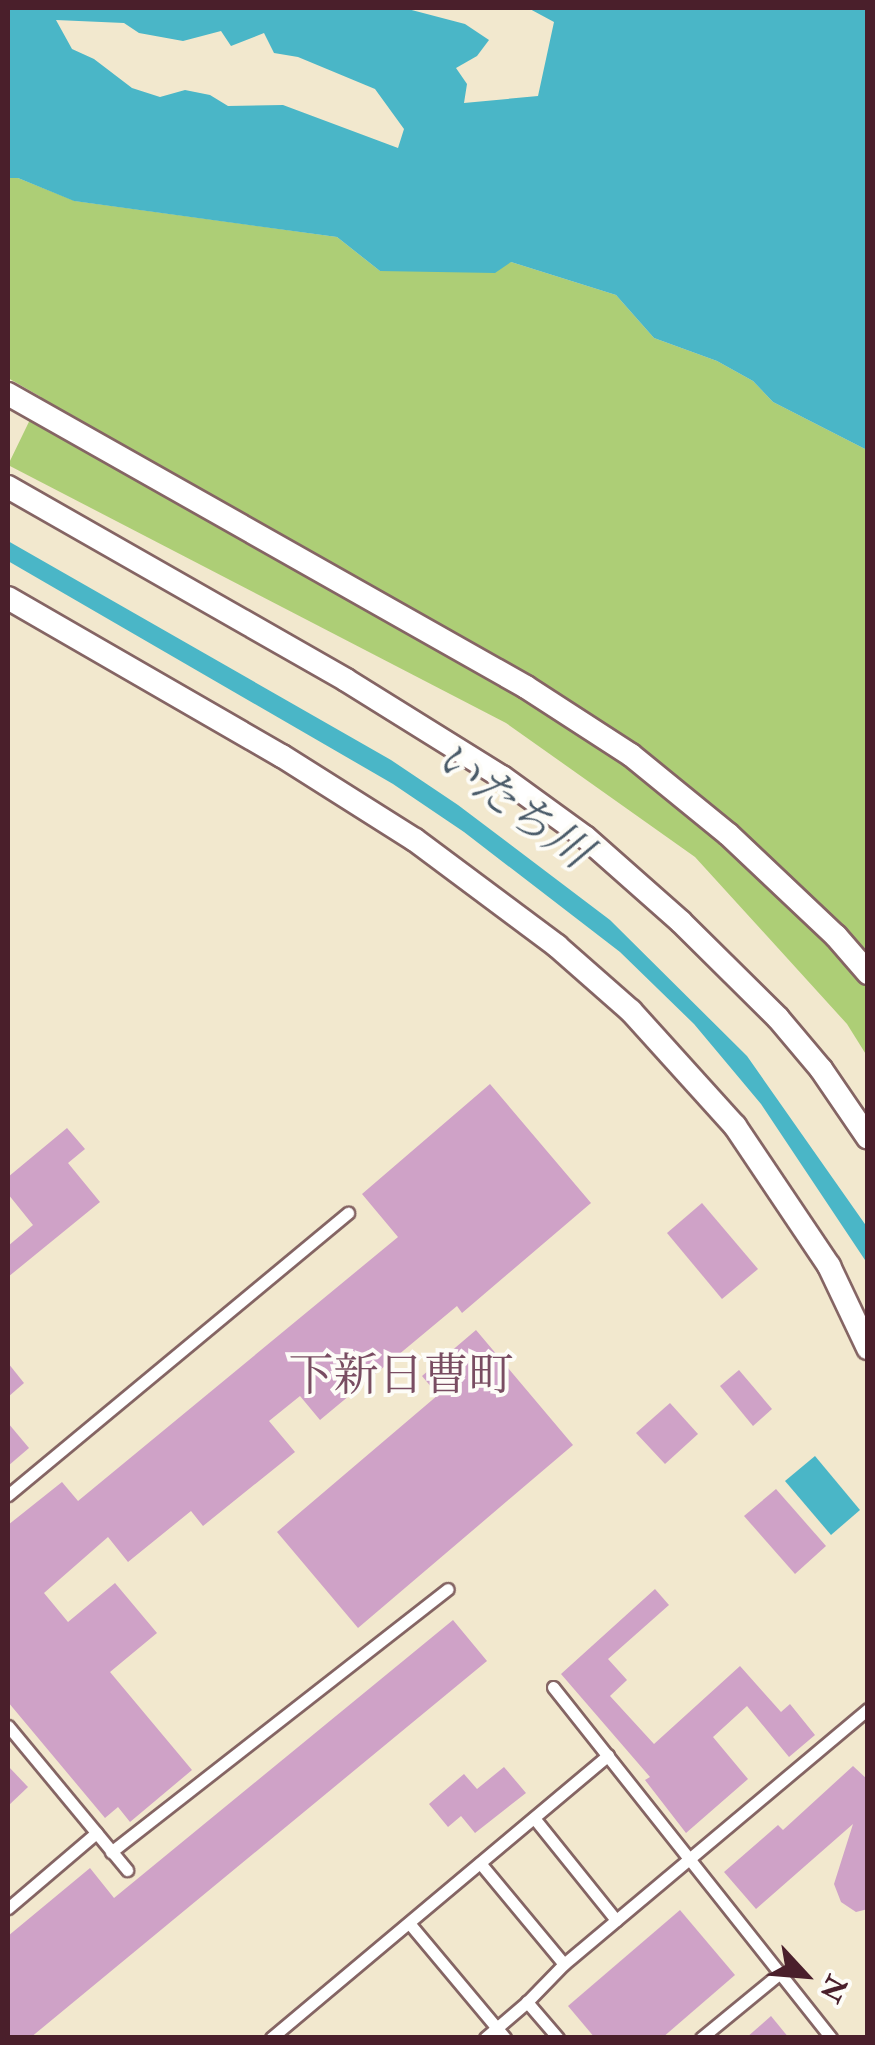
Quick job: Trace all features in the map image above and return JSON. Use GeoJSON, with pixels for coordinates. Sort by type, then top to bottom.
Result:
{"type":"FeatureCollection","features":[{"type":"Feature","properties":{"kind":"street"},"geometry":{"type":"LineString","coordinates":[[8,394],[526,686],[630,754],[728,834],[836,936],[868,973]]}},
{"type":"Feature","properties":{"kind":"street"},"geometry":{"type":"LineString","coordinates":[[8,487],[346,680],[502,777],[584,837],[681,922],[778,1018],[821,1069],[868,1138]]}},
{"type":"Feature","properties":{"kind":"street"},"geometry":{"type":"LineString","coordinates":[[8,598],[282,756],[416,840],[557,946],[630,1011],[735,1126],[829,1266],[868,1348]]}},
{"type":"Feature","properties":{"kind":"lane"},"geometry":{"type":"LineString","coordinates":[[8,1496],[348,1213]]}},
{"type":"Feature","properties":{"kind":"lane"},"geometry":{"type":"LineString","coordinates":[[111,1852],[448,1590]]}},
{"type":"Feature","properties":{"kind":"lane"},"geometry":{"type":"LineString","coordinates":[[553,1687],[831,2038]]}},
{"type":"Feature","properties":{"kind":"lane"},"geometry":{"type":"LineString","coordinates":[[485,2038],[501,2032],[564,1964],[868,1709]]}},
{"type":"Feature","properties":{"kind":"lane"},"geometry":{"type":"LineString","coordinates":[[8,1726],[126,1870]]}},
{"type":"Feature","properties":{"kind":"lane"},"geometry":{"type":"LineString","coordinates":[[271,2038],[608,1754]]}},
{"type":"Feature","properties":{"kind":"lane"},"geometry":{"type":"LineString","coordinates":[[534,1818],[616,1920]]}},
{"type":"Feature","properties":{"kind":"lane"},"geometry":{"type":"LineString","coordinates":[[8,1908],[96,1833]]}},
{"type":"Feature","properties":{"kind":"lane"},"geometry":{"type":"LineString","coordinates":[[480,1863],[564,1964]]}},
{"type":"Feature","properties":{"kind":"lane"},"geometry":{"type":"LineString","coordinates":[[410,1923],[501,2032]]}},
{"type":"Feature","properties":{"kind":"lane"},"geometry":{"type":"LineString","coordinates":[[701,2038],[780,1973]]}},
{"type":"Feature","properties":{"kind":"lane"},"geometry":{"type":"LineString","coordinates":[[526,2002],[558,2038]]}},
{"type":"Feature","properties":{"kind":"green space"},"geometry":{"type":"Polygon","coordinates":[[[8,178],[18,178],[75,201],[337,237],[380,271],[511,262],[616,295],[654,338],[717,361],[753,381],[773,402],[867,450],[867,1056],[847,1024],[695,857],[506,723],[8,465],[41,397],[8,378],[8,178]]]}},
{"type":"Feature","properties":{"kind":"water"},"geometry":{"type":"Polygon","coordinates":[[[8,8],[404,8],[465,24],[489,40],[477,56],[456,68],[467,84],[464,103],[538,96],[554,22],[528,8],[867,8],[867,450],[773,402],[753,381],[717,361],[654,338],[616,295],[511,262],[495,273],[380,271],[337,237],[74,201],[18,178],[8,178],[8,8]],[[56,20],[72,49],[94,59],[132,88],[160,97],[185,90],[210,95],[228,106],[283,105],[398,148],[404,129],[375,89],[298,57],[274,53],[264,33],[231,46],[221,31],[183,41],[139,33],[124,23],[56,20]]]}},
{"type":"Feature","properties":{"kind":"water","name":"いたち川"},"geometry":{"type":"Polygon","coordinates":[[[8,541],[391,760],[458,805],[610,920],[747,1056],[867,1227],[867,1263],[761,1104],[694,1024],[620,952],[464,832],[393,784],[8,561],[8,541]]]}},
{"type":"Feature","properties":{"kind":"water"},"geometry":{"type":"Polygon","coordinates":[[[815,1456],[860,1510],[831,1535],[785,1481],[815,1456]]]}},
{"type":"Feature","properties":{"kind":"building"},"geometry":{"type":"Polygon","coordinates":[[[490,1084],[591,1203],[462,1313],[457,1306],[320,1420],[300,1396],[269,1421],[295,1452],[203,1526],[191,1511],[128,1562],[108,1537],[44,1593],[68,1622],[115,1583],[157,1633],[110,1672],[192,1770],[130,1822],[118,1807],[105,1818],[8,1702],[8,1525],[62,1482],[78,1501],[398,1237],[362,1194],[490,1084]]]}},
{"type":"Feature","properties":{"kind":"building"},"geometry":{"type":"Polygon","coordinates":[[[67,1128],[85,1149],[68,1163],[100,1202],[8,1277],[8,1246],[33,1225],[8,1194],[8,1177],[67,1128]]]}},
{"type":"Feature","properties":{"kind":"building"},"geometry":{"type":"Polygon","coordinates":[[[702,1203],[758,1269],[722,1299],[667,1233],[702,1203]]]}},
{"type":"Feature","properties":{"kind":"building"},"geometry":{"type":"Polygon","coordinates":[[[476,1330],[573,1445],[358,1628],[277,1532],[438,1395],[422,1376],[476,1330]]]}},
{"type":"Feature","properties":{"kind":"building"},"geometry":{"type":"Polygon","coordinates":[[[8,1363],[24,1383],[8,1397],[8,1363]]]}},
{"type":"Feature","properties":{"kind":"building"},"geometry":{"type":"Polygon","coordinates":[[[739,1370],[772,1409],[753,1426],[720,1386],[739,1370]]]}},
{"type":"Feature","properties":{"kind":"building"},"geometry":{"type":"Polygon","coordinates":[[[670,1403],[698,1434],[665,1464],[636,1433],[670,1403]]]}},
{"type":"Feature","properties":{"kind":"building"},"geometry":{"type":"Polygon","coordinates":[[[8,1423],[29,1448],[8,1466],[8,1423]]]}},
{"type":"Feature","properties":{"kind":"building"},"geometry":{"type":"Polygon","coordinates":[[[776,1489],[826,1546],[795,1574],[744,1516],[776,1489]]]}},
{"type":"Feature","properties":{"kind":"building"},"geometry":{"type":"Polygon","coordinates":[[[655,1589],[669,1605],[608,1659],[627,1680],[610,1696],[654,1744],[740,1666],[781,1712],[790,1704],[815,1735],[789,1757],[747,1706],[713,1737],[748,1779],[686,1833],[645,1780],[650,1777],[561,1674],[655,1589]]]}},
{"type":"Feature","properties":{"kind":"building"},"geometry":{"type":"Polygon","coordinates":[[[453,1620],[487,1661],[30,2038],[8,2038],[8,1936],[90,1868],[114,1898],[453,1620]]]}},
{"type":"Feature","properties":{"kind":"building"},"geometry":{"type":"Polygon","coordinates":[[[8,1766],[28,1787],[8,1806],[8,1766]]]}},
{"type":"Feature","properties":{"kind":"building"},"geometry":{"type":"Polygon","coordinates":[[[853,1766],[868,1780],[868,1909],[856,1912],[841,1902],[834,1884],[853,1824],[756,1909],[724,1872],[778,1825],[783,1830],[853,1766]]]}},
{"type":"Feature","properties":{"kind":"building"},"geometry":{"type":"Polygon","coordinates":[[[504,1767],[526,1793],[475,1833],[461,1816],[448,1827],[429,1804],[464,1774],[477,1789],[504,1767]]]}},
{"type":"Feature","properties":{"kind":"building"},"geometry":{"type":"Polygon","coordinates":[[[680,1910],[735,1975],[662,2038],[595,2038],[568,2006],[680,1910]]]}},
{"type":"Feature","properties":{"kind":"building"},"geometry":{"type":"Polygon","coordinates":[[[771,2016],[789,2038],[746,2038],[771,2016]]]}},
{"type":"Feature","properties":{"kind":"district","name":"下新日曹町"},"geometry":{"type":"Point","coordinates":[401,1377]}}]}
